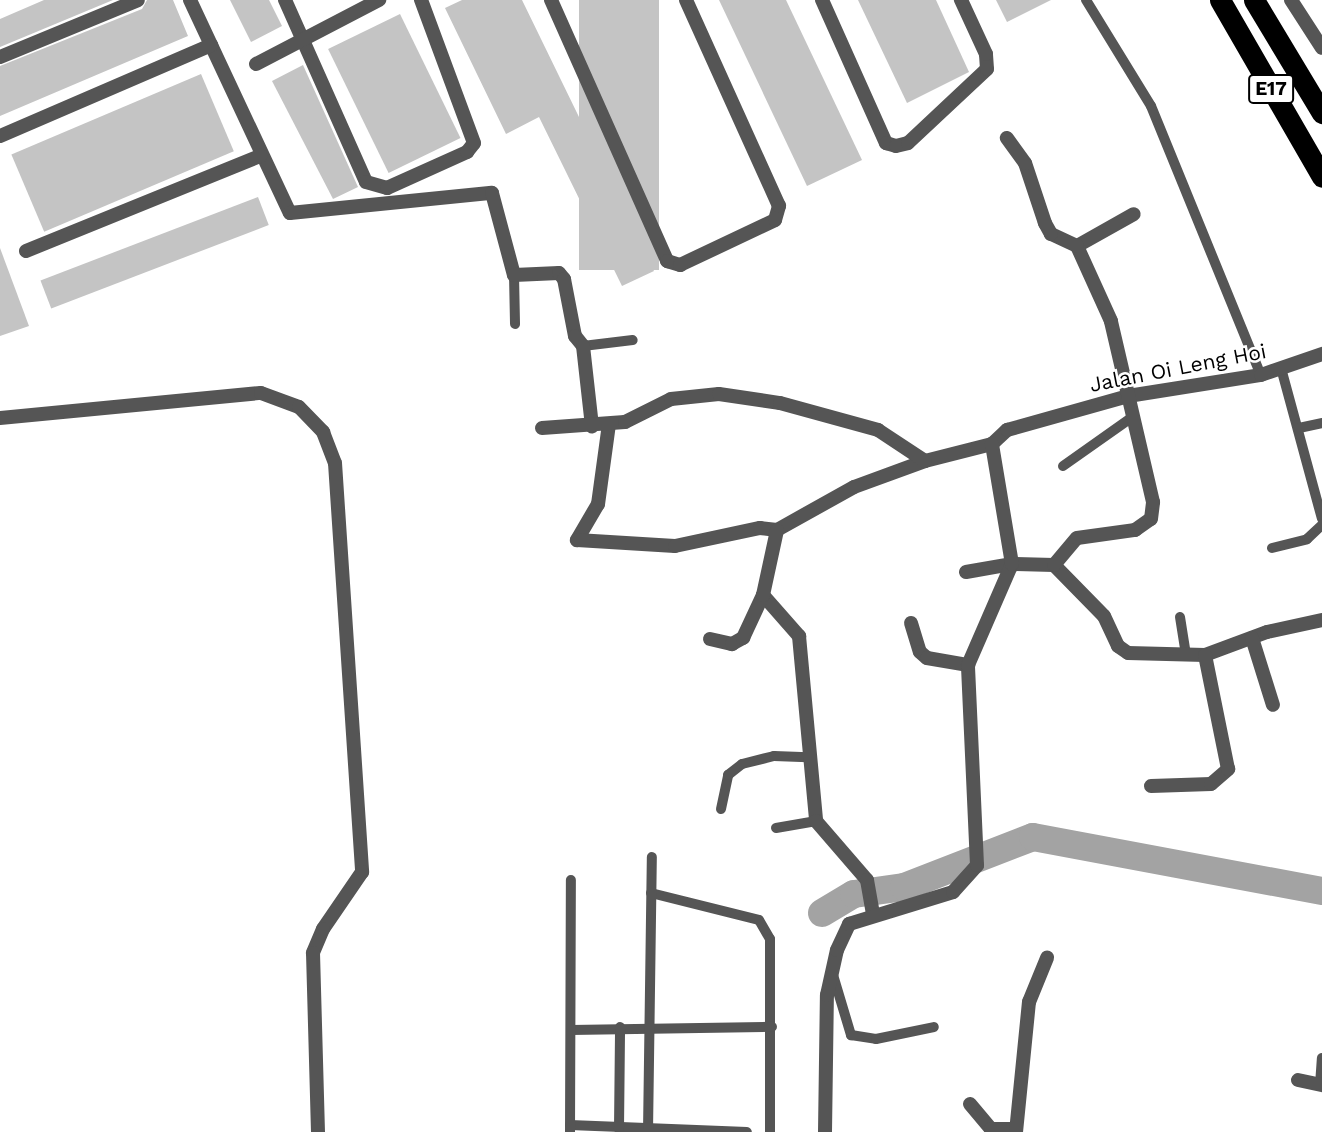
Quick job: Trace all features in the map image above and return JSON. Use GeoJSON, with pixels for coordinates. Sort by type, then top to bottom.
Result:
{"type":"FeatureCollection","features":[{"type":"Feature","properties":{"kind":"highway","name":"E17"},"geometry":{"type":"LineString","coordinates":[[1220,0],[1322,177]]}},
{"type":"Feature","properties":{"kind":"highway","name":"E17"},"geometry":{"type":"LineString","coordinates":[[1254,0],[1322,113]]}},
{"type":"Feature","properties":{"kind":"street"},"geometry":{"type":"LineString","coordinates":[[0,57],[138,0]]}},
{"type":"Feature","properties":{"kind":"street"},"geometry":{"type":"LineString","coordinates":[[190,0],[260,156],[290,214],[485,190],[497,198],[514,275],[562,276],[575,336],[583,346],[592,426]]}},
{"type":"Feature","properties":{"kind":"street"},"geometry":{"type":"LineString","coordinates":[[285,0],[366,181],[387,188],[467,152],[474,143],[421,0]]}},
{"type":"Feature","properties":{"kind":"street"},"geometry":{"type":"LineString","coordinates":[[256,64],[379,0]]}},
{"type":"Feature","properties":{"kind":"street"},"geometry":{"type":"LineString","coordinates":[[551,0],[667,261],[680,265],[775,220],[779,206],[685,0]]}},
{"type":"Feature","properties":{"kind":"street"},"geometry":{"type":"LineString","coordinates":[[822,0],[886,143],[908,143],[987,69],[986,54],[961,0]]}},
{"type":"Feature","properties":{"kind":"street"},"geometry":{"type":"LineString","coordinates":[[1291,0],[1321,46]]}},
{"type":"Feature","properties":{"kind":"street"},"geometry":{"type":"LineString","coordinates":[[0,136],[211,44]]}},
{"type":"Feature","properties":{"kind":"street"},"geometry":{"type":"LineString","coordinates":[[1007,138],[1020,152],[1051,234],[1077,247],[1111,321],[1131,418],[1153,502],[1151,519],[1135,530],[1077,538],[1054,565]]}},
{"type":"Feature","properties":{"kind":"street"},"geometry":{"type":"LineString","coordinates":[[26,251],[260,156]]}},
{"type":"Feature","properties":{"kind":"street"},"geometry":{"type":"LineString","coordinates":[[1077,247],[1134,214]]}},
{"type":"Feature","properties":{"kind":"street","name":"Jalan Oi Leng Hoi"},"geometry":{"type":"LineString","coordinates":[[777,530],[816,505],[925,461],[992,444],[1007,430],[1128,396],[1261,375],[1322,354]]}},
{"type":"Feature","properties":{"kind":"street"},"geometry":{"type":"LineString","coordinates":[[0,418],[261,393],[299,407],[323,432],[335,463],[362,872],[323,929],[313,953],[318,1132]]}},
{"type":"Feature","properties":{"kind":"street"},"geometry":{"type":"LineString","coordinates":[[542,428],[625,422],[671,400],[719,394],[780,403],[878,430],[925,461]]}},
{"type":"Feature","properties":{"kind":"street"},"geometry":{"type":"LineString","coordinates":[[609,424],[598,504],[577,540],[675,546],[760,528],[777,530],[763,595],[743,638],[732,644],[710,639]]}},
{"type":"Feature","properties":{"kind":"street"},"geometry":{"type":"LineString","coordinates":[[825,1132],[831,968],[849,924],[872,909],[953,892],[977,865],[968,665],[1012,564],[992,444]]}},
{"type":"Feature","properties":{"kind":"street"},"geometry":{"type":"LineString","coordinates":[[966,572],[1012,564],[1054,565],[1104,616],[1118,646],[1128,653],[1205,655],[1252,638],[1322,620]]}},
{"type":"Feature","properties":{"kind":"street"},"geometry":{"type":"LineString","coordinates":[[763,595],[799,636],[808,700],[808,757],[816,821],[867,880],[872,909]]}},
{"type":"Feature","properties":{"kind":"street"},"geometry":{"type":"LineString","coordinates":[[911,623],[920,652],[927,658],[968,665]]}},
{"type":"Feature","properties":{"kind":"street"},"geometry":{"type":"LineString","coordinates":[[1252,638],[1273,705]]}},
{"type":"Feature","properties":{"kind":"street"},"geometry":{"type":"LineString","coordinates":[[1152,786],[1211,784],[1228,769],[1205,655]]}},
{"type":"Feature","properties":{"kind":"street"},"geometry":{"type":"LineString","coordinates":[[970,1104],[991,1129],[1016,1131],[1029,1002],[1047,958]]}},
{"type":"Feature","properties":{"kind":"street"},"geometry":{"type":"LineString","coordinates":[[1298,1080],[1321,1085]]}},
{"type":"Feature","properties":{"kind":"lane"},"geometry":{"type":"LineString","coordinates":[[1086,0],[1151,106],[1261,375]]}},
{"type":"Feature","properties":{"kind":"lane"},"geometry":{"type":"LineString","coordinates":[[514,275],[515,324]]}},
{"type":"Feature","properties":{"kind":"lane"},"geometry":{"type":"LineString","coordinates":[[583,346],[633,340]]}},
{"type":"Feature","properties":{"kind":"lane"},"geometry":{"type":"LineString","coordinates":[[1281,368],[1322,519]]}},
{"type":"Feature","properties":{"kind":"lane"},"geometry":{"type":"LineString","coordinates":[[1063,466],[1131,418]]}},
{"type":"Feature","properties":{"kind":"lane"},"geometry":{"type":"LineString","coordinates":[[1299,428],[1322,423]]}},
{"type":"Feature","properties":{"kind":"lane"},"geometry":{"type":"LineString","coordinates":[[1272,548],[1307,539],[1322,525]]}},
{"type":"Feature","properties":{"kind":"lane"},"geometry":{"type":"LineString","coordinates":[[1180,617],[1186,656]]}},
{"type":"Feature","properties":{"kind":"lane"},"geometry":{"type":"LineString","coordinates":[[720,809],[728,775],[742,764],[774,756],[808,757]]}},
{"type":"Feature","properties":{"kind":"lane"},"geometry":{"type":"LineString","coordinates":[[776,828],[816,821]]}},
{"type":"Feature","properties":{"kind":"lane"},"geometry":{"type":"LineString","coordinates":[[648,1132],[652,857]]}},
{"type":"Feature","properties":{"kind":"lane"},"geometry":{"type":"LineString","coordinates":[[571,880],[570,1129],[747,1132]]}},
{"type":"Feature","properties":{"kind":"lane"},"geometry":{"type":"LineString","coordinates":[[651,893],[759,920],[770,939],[770,1132]]}},
{"type":"Feature","properties":{"kind":"lane"},"geometry":{"type":"LineString","coordinates":[[831,968],[851,1035],[876,1039],[934,1027]]}},
{"type":"Feature","properties":{"kind":"lane"},"geometry":{"type":"LineString","coordinates":[[571,1030],[649,1026],[772,1027]]}},
{"type":"Feature","properties":{"kind":"lane"},"geometry":{"type":"LineString","coordinates":[[619,1129],[620,1027]]}},
{"type":"Feature","properties":{"kind":"lane"},"geometry":{"type":"LineString","coordinates":[[1321,1085],[1322,1058]]}},
{"type":"Feature","properties":{"kind":"building"},"geometry":{"type":"Polygon","coordinates":[[[44,0],[113,0],[0,47],[0,19],[44,0]]]}},
{"type":"Feature","properties":{"kind":"building"},"geometry":{"type":"Polygon","coordinates":[[[147,0],[173,0],[188,36],[0,116],[0,66],[142,9],[147,0]]]}},
{"type":"Feature","properties":{"kind":"building"},"geometry":{"type":"Polygon","coordinates":[[[230,0],[269,0],[282,26],[251,42],[230,0]]]}},
{"type":"Feature","properties":{"kind":"building"},"geometry":{"type":"Polygon","coordinates":[[[462,0],[522,0],[654,271],[622,286],[539,117],[506,134],[445,8],[462,0]]]}},
{"type":"Feature","properties":{"kind":"building"},"geometry":{"type":"Polygon","coordinates":[[[579,0],[659,0],[659,270],[579,270],[579,0]]]}},
{"type":"Feature","properties":{"kind":"building"},"geometry":{"type":"Polygon","coordinates":[[[719,0],[786,0],[862,160],[807,186],[719,0]]]}},
{"type":"Feature","properties":{"kind":"building"},"geometry":{"type":"Polygon","coordinates":[[[858,0],[936,0],[969,72],[907,103],[858,0]]]}},
{"type":"Feature","properties":{"kind":"building"},"geometry":{"type":"Polygon","coordinates":[[[996,0],[1051,0],[1007,22],[996,0]]]}},
{"type":"Feature","properties":{"kind":"building"},"geometry":{"type":"Polygon","coordinates":[[[400,14],[460,138],[389,173],[328,49],[400,14]]]}},
{"type":"Feature","properties":{"kind":"building"},"geometry":{"type":"Polygon","coordinates":[[[303,65],[358,187],[333,199],[272,81],[303,65]]]}},
{"type":"Feature","properties":{"kind":"building"},"geometry":{"type":"Polygon","coordinates":[[[201,74],[234,151],[44,232],[11,154],[201,74]]]}},
{"type":"Feature","properties":{"kind":"building"},"geometry":{"type":"Polygon","coordinates":[[[258,197],[269,225],[51,309],[40,280],[258,197]]]}},
{"type":"Feature","properties":{"kind":"building"},"geometry":{"type":"Polygon","coordinates":[[[0,248],[29,326],[0,336],[0,248]]]}},
{"type":"Feature","properties":{"kind":"waterway"},"geometry":{"type":"LineString","coordinates":[[822,913],[854,894],[904,887],[1033,837],[1322,891]]}}]}
